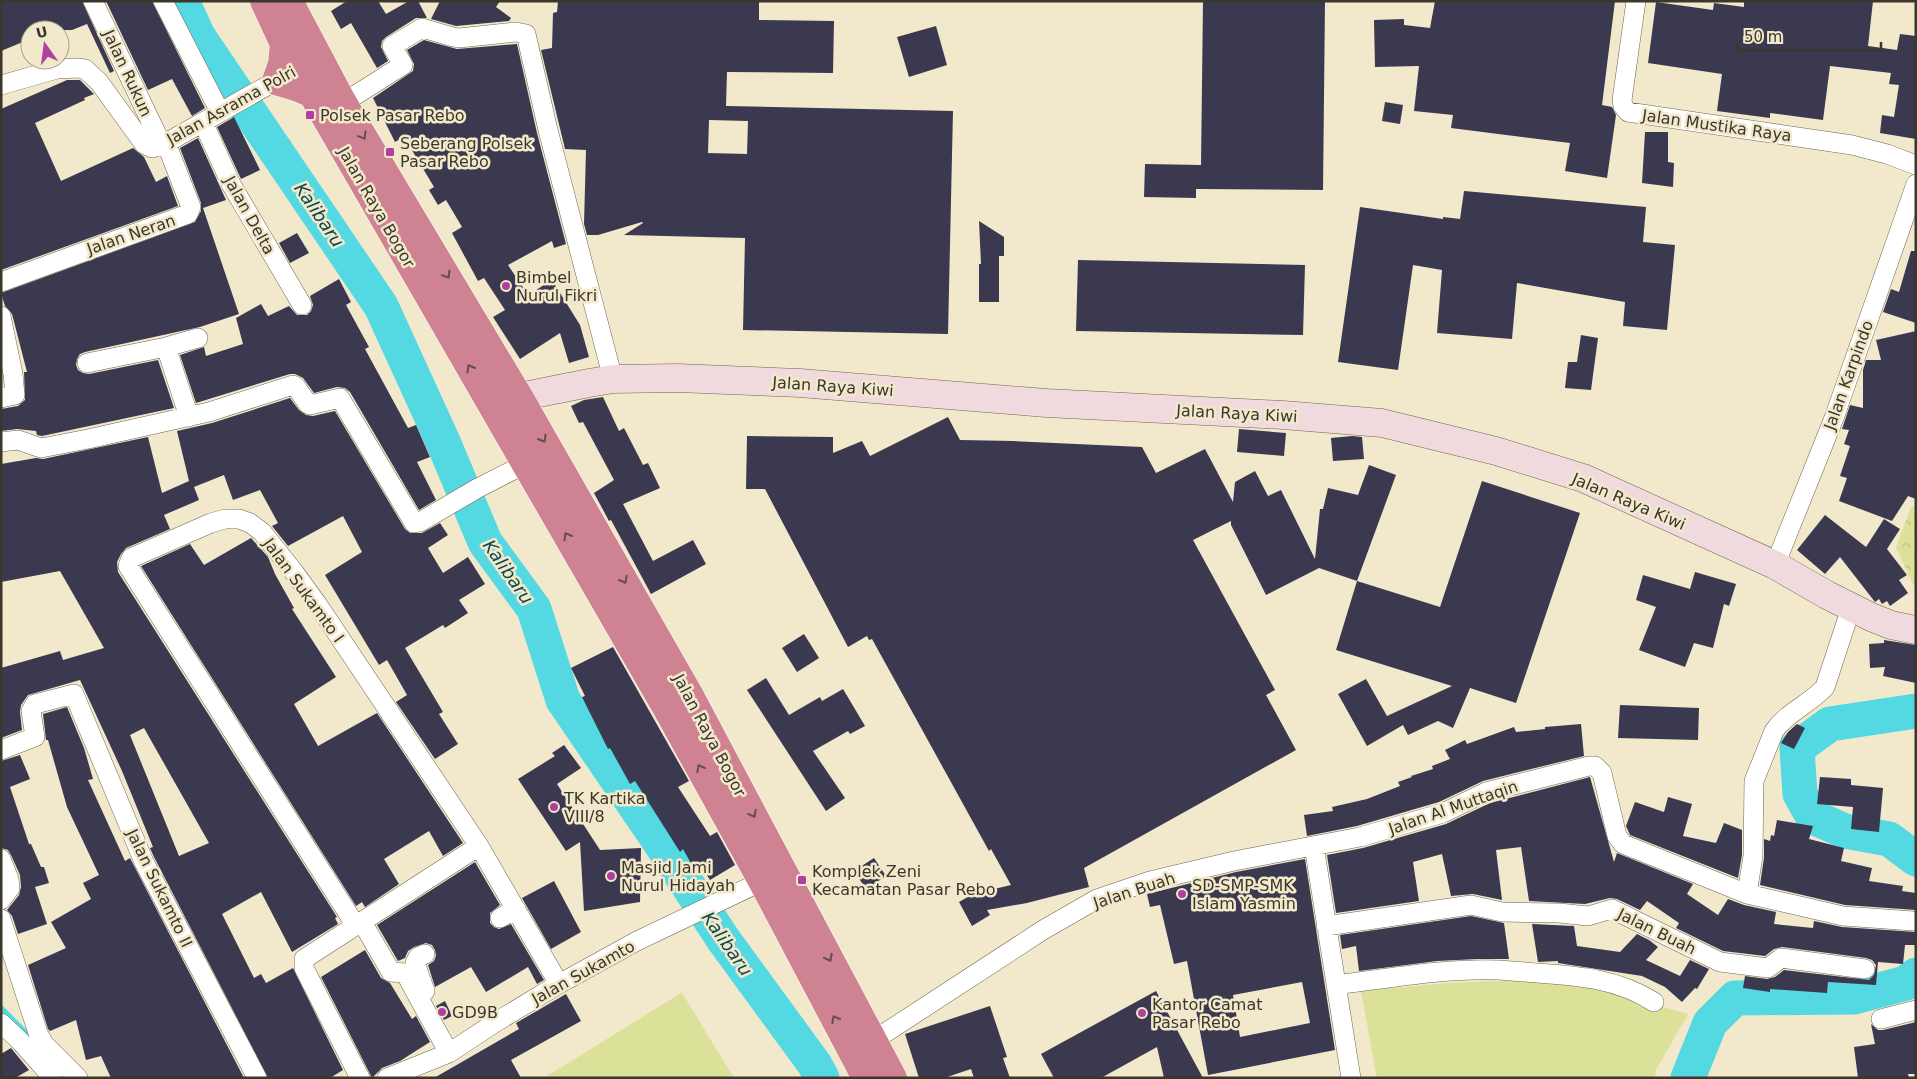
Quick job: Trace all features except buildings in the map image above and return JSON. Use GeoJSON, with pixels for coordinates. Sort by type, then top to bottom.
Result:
{"type":"FeatureCollection","features":[{"type":"Feature","properties":{"kind":"highway","name":"Jalan Raya Bogor"},"geometry":{"type":"LineString","coordinates":[[264,1],[284,44],[287,75],[313,94],[668,709],[773,876]]}},
{"type":"Feature","properties":{"kind":"highway","name":"Jalan Raya Bogor"},"geometry":{"type":"LineString","coordinates":[[287,75],[289,1]]}},
{"type":"Feature","properties":{"kind":"highway","name":"Jalan Raya Bogor"},"geometry":{"type":"LineString","coordinates":[[287,75],[343,102],[519,397],[690,696],[773,876],[863,1046],[893,1078]]}},
{"type":"Feature","properties":{"kind":"highway","name":"Jalan Raya Bogor"},"geometry":{"type":"LineString","coordinates":[[863,1046],[866,1078]]}},
{"type":"Feature","properties":{"kind":"street","name":"Jalan Rukun"},"geometry":{"type":"LineString","coordinates":[[93,1],[158,144]]}},
{"type":"Feature","properties":{"kind":"street"},"geometry":{"type":"LineString","coordinates":[[163,1],[227,109]]}},
{"type":"Feature","properties":{"kind":"street","name":"Jalan Mustika Raya"},"geometry":{"type":"LineString","coordinates":[[1636,1],[1622,100],[1626,110],[1632,113],[1852,145],[1887,154],[1916,165]]}},
{"type":"Feature","properties":{"kind":"street"},"geometry":{"type":"LineString","coordinates":[[343,102],[403,65],[392,45],[422,28],[459,38],[516,32],[526,34],[548,130],[613,380]]}},
{"type":"Feature","properties":{"kind":"street"},"geometry":{"type":"LineString","coordinates":[[1,85],[57,68],[85,69],[158,144]]}},
{"type":"Feature","properties":{"kind":"street","name":"Jalan Asrama Polri"},"geometry":{"type":"LineString","coordinates":[[158,144],[203,122],[287,75]]}},
{"type":"Feature","properties":{"kind":"street","name":"Jalan Delta"},"geometry":{"type":"LineString","coordinates":[[203,122],[231,184],[302,305]]}},
{"type":"Feature","properties":{"kind":"street","name":"Jalan Neran"},"geometry":{"type":"LineString","coordinates":[[1,282],[188,214],[191,207],[158,144]]}},
{"type":"Feature","properties":{"kind":"street","name":"Jalan Karpindo"},"geometry":{"type":"LineString","coordinates":[[1775,565],[1834,418],[1916,184]]}},
{"type":"Feature","properties":{"kind":"street"},"geometry":{"type":"LineString","coordinates":[[1,316],[13,374],[15,395],[1,398]]}},
{"type":"Feature","properties":{"kind":"street"},"geometry":{"type":"LineString","coordinates":[[87,363],[166,347],[198,338]]}},
{"type":"Feature","properties":{"kind":"street"},"geometry":{"type":"LineString","coordinates":[[166,347],[189,417]]}},
{"type":"Feature","properties":{"kind":"street","name":"Jalan Raya Kiwi"},"geometry":{"type":"LineString","coordinates":[[519,397],[613,380],[678,378],[800,383],[1046,403],[1283,415],[1382,423],[1487,449],[1583,478],[1775,565],[1850,608],[1890,625],[1916,630]]}},
{"type":"Feature","properties":{"kind":"street"},"geometry":{"type":"LineString","coordinates":[[1,442],[18,440],[41,448],[209,412],[288,386],[296,387],[310,405],[338,397],[412,522],[418,524],[478,488],[525,464]]}},
{"type":"Feature","properties":{"kind":"street"},"geometry":{"type":"LineString","coordinates":[[495,410],[519,397]]}},
{"type":"Feature","properties":{"kind":"street","name":"Jalan Sukamto I"},"geometry":{"type":"LineString","coordinates":[[359,924],[128,566],[131,558],[210,523],[225,519],[238,519],[250,523],[262,532],[318,605],[479,846],[508,914],[559,984]]}},
{"type":"Feature","properties":{"kind":"street"},"geometry":{"type":"LineString","coordinates":[[1850,608],[1825,687],[1778,726],[1754,781],[1753,856],[1747,894],[1843,916],[1913,921]]}},
{"type":"Feature","properties":{"kind":"street","name":"Jalan Sukamto II"},"geometry":{"type":"LineString","coordinates":[[1,750],[35,737],[31,711],[35,704],[74,694],[92,733],[144,862],[257,1078]]}},
{"type":"Feature","properties":{"kind":"street","name":"Jalan Al Muttaqin"},"geometry":{"type":"LineString","coordinates":[[1314,846],[1360,837],[1443,813],[1486,792],[1595,766],[1602,773],[1619,841],[1747,894]]}},
{"type":"Feature","properties":{"kind":"street"},"geometry":{"type":"LineString","coordinates":[[360,1078],[304,968],[304,959],[479,846]]}},
{"type":"Feature","properties":{"kind":"street"},"geometry":{"type":"LineString","coordinates":[[1314,846],[1351,1078]]}},
{"type":"Feature","properties":{"kind":"street","name":"Jalan Buah"},"geometry":{"type":"LineString","coordinates":[[863,1046],[1043,930],[1097,899],[1150,881],[1234,861],[1314,846]]}},
{"type":"Feature","properties":{"kind":"street"},"geometry":{"type":"LineString","coordinates":[[1,859],[9,879],[10,888],[1,900]]}},
{"type":"Feature","properties":{"kind":"street","name":"Jalan Sukamto"},"geometry":{"type":"LineString","coordinates":[[387,1078],[449,1053],[559,984],[637,941],[773,876]]}},
{"type":"Feature","properties":{"kind":"street","name":"Jalan Buah"},"geometry":{"type":"LineString","coordinates":[[1326,926],[1471,905],[1502,912],[1559,913],[1588,916],[1612,909],[1720,962],[1768,968],[1781,958],[1864,969]]}},
{"type":"Feature","properties":{"kind":"street"},"geometry":{"type":"LineString","coordinates":[[1,919],[38,1033],[44,1044],[78,1078]]}},
{"type":"Feature","properties":{"kind":"street"},"geometry":{"type":"LineString","coordinates":[[359,924],[391,972],[405,973],[449,1053]]}},
{"type":"Feature","properties":{"kind":"street"},"geometry":{"type":"LineString","coordinates":[[421,1001],[425,991],[415,963],[418,957],[425,954]]}},
{"type":"Feature","properties":{"kind":"street"},"geometry":{"type":"LineString","coordinates":[[1336,985],[1419,974],[1499,970],[1590,978],[1630,989],[1654,1002]]}},
{"type":"Feature","properties":{"kind":"street"},"geometry":{"type":"LineString","coordinates":[[1881,1018],[1916,1010]]}},
{"type":"Feature","properties":{"kind":"street"},"geometry":{"type":"LineString","coordinates":[[1,1023],[53,1078]]}},
{"type":"Feature","properties":{"kind":"green space"},"geometry":{"type":"Polygon","coordinates":[[[1916,506],[1916,590],[1896,548],[1911,507],[1916,506]]]}},
{"type":"Feature","properties":{"kind":"green space"},"geometry":{"type":"Polygon","coordinates":[[[1916,590],[1916,612],[1914,611],[1916,590]]]}},
{"type":"Feature","properties":{"kind":"green space"},"geometry":{"type":"Polygon","coordinates":[[[1561,978],[1688,1014],[1656,1070],[1655,1078],[1377,1078],[1361,991],[1448,983],[1561,978]]]}},
{"type":"Feature","properties":{"kind":"green space"},"geometry":{"type":"Polygon","coordinates":[[[681,993],[734,1078],[544,1078],[681,993]]]}},
{"type":"Feature","properties":{"kind":"waterway","name":"Kalibaru"},"geometry":{"type":"LineString","coordinates":[[182,1],[198,36],[381,306],[444,444],[485,542],[534,609],[563,700],[723,939],[815,1065],[822,1078]]}},
{"type":"Feature","properties":{"kind":"waterway"},"geometry":{"type":"LineString","coordinates":[[1916,711],[1830,724],[1797,748],[1800,794],[1813,817],[1845,831],[1889,839],[1916,859]]}},
{"type":"Feature","properties":{"kind":"waterway"},"geometry":{"type":"LineString","coordinates":[[1688,1078],[1710,1023],[1735,998],[1854,997],[1906,983],[1916,975]]}},
{"type":"Feature","properties":{"kind":"waterway"},"geometry":{"type":"LineString","coordinates":[[1,1008],[34,1041]]}},
{"type":"Feature","properties":{"kind":"place","name":"Polsek Pasar Rebo"},"geometry":{"type":"Point","coordinates":[310,115]}},
{"type":"Feature","properties":{"kind":"place","name":"Seberang Polsek Pasar Rebo"},"geometry":{"type":"Point","coordinates":[390,152]}},
{"type":"Feature","properties":{"kind":"place","name":"Bimbel Nurul Fikri"},"geometry":{"type":"Point","coordinates":[506,286]}},
{"type":"Feature","properties":{"kind":"place","name":"TK Kartika VIII/8"},"geometry":{"type":"Point","coordinates":[554,807]}},
{"type":"Feature","properties":{"kind":"place","name":"Masjid Jami Nurul Hidayah"},"geometry":{"type":"Point","coordinates":[611,876]}},
{"type":"Feature","properties":{"kind":"place","name":"Komplek Zeni Kecamatan Pasar Rebo"},"geometry":{"type":"Point","coordinates":[802,880]}},
{"type":"Feature","properties":{"kind":"place","name":"SD-SMP-SMK Islam Yasmin"},"geometry":{"type":"Point","coordinates":[1182,894]}},
{"type":"Feature","properties":{"kind":"place","name":"GD9B"},"geometry":{"type":"Point","coordinates":[442,1012]}},
{"type":"Feature","properties":{"kind":"place","name":"Kantor Camat Pasar Rebo"},"geometry":{"type":"Point","coordinates":[1142,1013]}}]}
